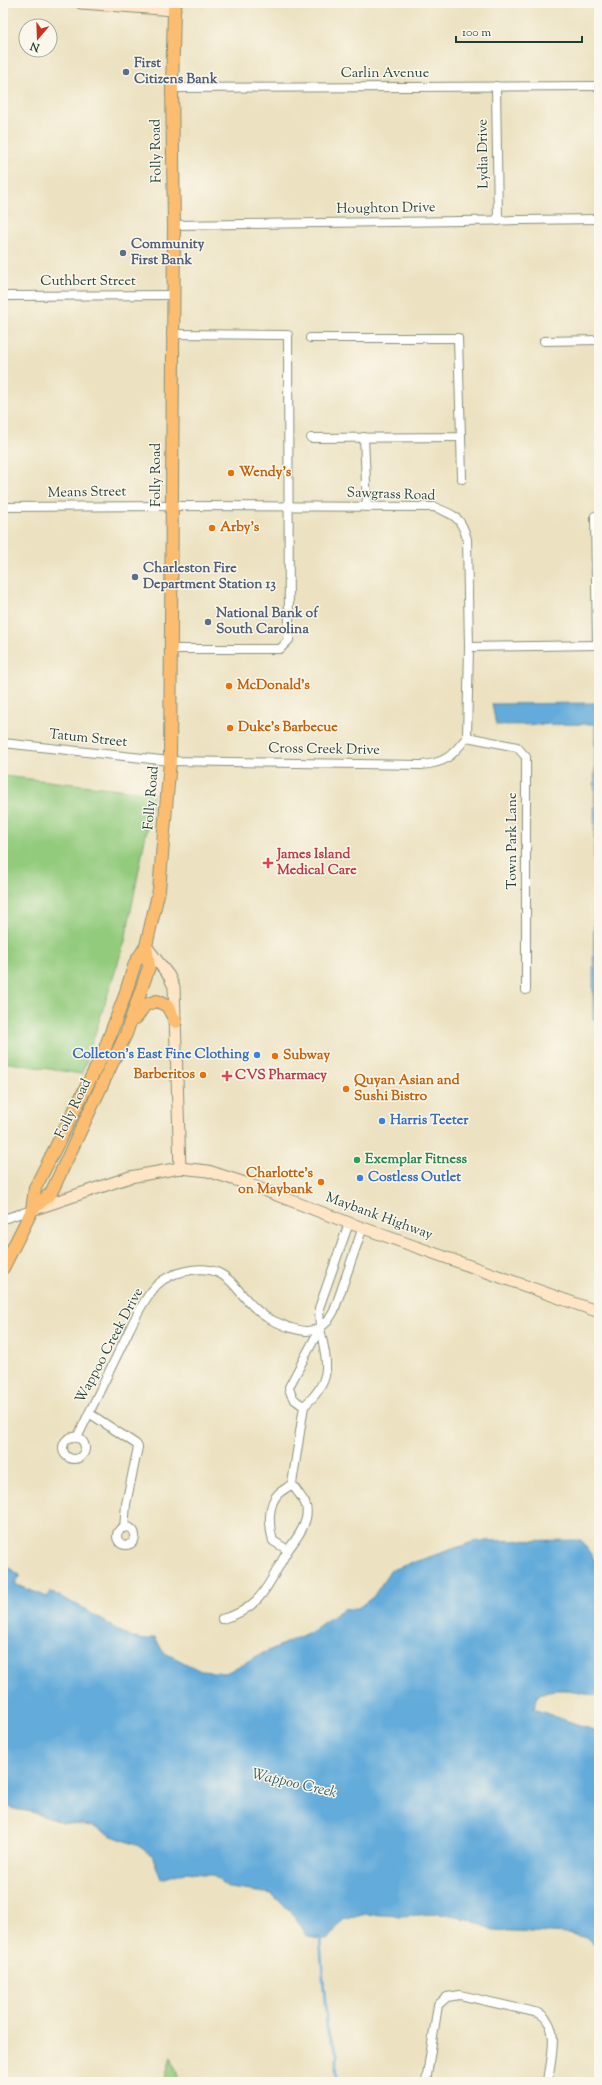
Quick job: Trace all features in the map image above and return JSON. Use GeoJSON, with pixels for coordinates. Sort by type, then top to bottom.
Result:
{"type":"FeatureCollection","features":[{"type":"Feature","properties":{"kind":"main road"},"geometry":{"type":"LineString","coordinates":[[81,3],[175,7]]}},
{"type":"Feature","properties":{"kind":"main road","name":"Folly Road"},"geometry":{"type":"LineString","coordinates":[[3,1268],[32,1210],[36,1188],[102,1056],[124,998],[135,963],[146,946],[159,890],[170,761],[172,295],[174,225],[172,88],[175,7]]}},
{"type":"Feature","properties":{"kind":"main road"},"geometry":{"type":"LineString","coordinates":[[146,946],[169,976],[174,987],[180,1168]]}},
{"type":"Feature","properties":{"kind":"main road","name":"Folly Road"},"geometry":{"type":"LineString","coordinates":[[32,1210],[50,1193],[126,1034],[149,967],[146,946]]}},
{"type":"Feature","properties":{"kind":"main road"},"geometry":{"type":"LineString","coordinates":[[126,1034],[139,1012],[151,1002],[157,1001],[167,1006],[176,1022]]}},
{"type":"Feature","properties":{"kind":"main road","name":"Maybank Highway"},"geometry":{"type":"LineString","coordinates":[[32,1210],[130,1177],[180,1168],[208,1171],[248,1184],[349,1223],[599,1312]]}},
{"type":"Feature","properties":{"kind":"street","name":"Lydia Drive"},"geometry":{"type":"LineString","coordinates":[[496,86],[498,221]]}},
{"type":"Feature","properties":{"kind":"street","name":"Carlin Avenue"},"geometry":{"type":"LineString","coordinates":[[172,88],[599,86]]}},
{"type":"Feature","properties":{"kind":"street","name":"Houghton Drive"},"geometry":{"type":"LineString","coordinates":[[174,225],[599,219]]}},
{"type":"Feature","properties":{"kind":"street","name":"Cuthbert Street"},"geometry":{"type":"LineString","coordinates":[[3,296],[172,295]]}},
{"type":"Feature","properties":{"kind":"street"},"geometry":{"type":"LineString","coordinates":[[171,649],[280,649],[286,645],[289,640],[288,335],[172,334]]}},
{"type":"Feature","properties":{"kind":"street"},"geometry":{"type":"LineString","coordinates":[[310,338],[458,338],[462,479]]}},
{"type":"Feature","properties":{"kind":"street"},"geometry":{"type":"LineString","coordinates":[[544,341],[599,340]]}},
{"type":"Feature","properties":{"kind":"street"},"geometry":{"type":"LineString","coordinates":[[311,438],[461,436]]}},
{"type":"Feature","properties":{"kind":"street"},"geometry":{"type":"LineString","coordinates":[[364,437],[367,507]]}},
{"type":"Feature","properties":{"kind":"street","name":"Sawgrass Road"},"geometry":{"type":"LineString","coordinates":[[172,506],[434,507],[455,515],[463,525],[467,539],[469,647],[467,737]]}},
{"type":"Feature","properties":{"kind":"street","name":"Means Street"},"geometry":{"type":"LineString","coordinates":[[3,507],[172,506]]}},
{"type":"Feature","properties":{"kind":"street"},"geometry":{"type":"LineString","coordinates":[[469,647],[598,645],[595,516],[599,516]]}},
{"type":"Feature","properties":{"kind":"street","name":"Cross Creek Drive"},"geometry":{"type":"LineString","coordinates":[[170,761],[421,765],[433,764],[445,760],[453,754],[467,737]]}},
{"type":"Feature","properties":{"kind":"street","name":"Town Park Lane"},"geometry":{"type":"LineString","coordinates":[[467,737],[517,747],[526,757],[526,990]]}},
{"type":"Feature","properties":{"kind":"street","name":"Tatum Street"},"geometry":{"type":"LineString","coordinates":[[3,742],[170,761]]}},
{"type":"Feature","properties":{"kind":"street"},"geometry":{"type":"LineString","coordinates":[[3,1219],[32,1210]]}},
{"type":"Feature","properties":{"kind":"street"},"geometry":{"type":"LineString","coordinates":[[222,1619],[238,1615],[256,1603],[303,1528],[306,1513],[305,1504],[292,1484],[304,1406],[320,1391],[325,1378],[327,1360],[320,1328],[319,1308],[349,1223]]}},
{"type":"Feature","properties":{"kind":"street"},"geometry":{"type":"LineString","coordinates":[[304,1406],[294,1401],[290,1394],[289,1388],[320,1328],[328,1321],[334,1311],[363,1228]]}},
{"type":"Feature","properties":{"kind":"street","name":"Wappoo Creek Drive"},"geometry":{"type":"LineString","coordinates":[[77,1438],[135,1320],[151,1292],[161,1281],[171,1275],[192,1270],[207,1270],[220,1274],[231,1280],[266,1317],[280,1324],[309,1333],[320,1328]]}},
{"type":"Feature","properties":{"kind":"street"},"geometry":{"type":"LineString","coordinates":[[89,1413],[136,1444],[138,1448],[126,1504],[124,1528]]}},
{"type":"Feature","properties":{"kind":"street"},"geometry":{"type":"LineString","coordinates":[[288,1550],[273,1541],[270,1530],[271,1514],[278,1494],[292,1484]]}},
{"type":"Feature","properties":{"kind":"street"},"geometry":{"type":"LineString","coordinates":[[426,2082],[438,2005],[447,1997],[460,1995],[539,2013],[546,2016],[552,2025],[553,2035],[548,2082]]}},
{"type":"Feature","properties":{"kind":"green space"},"geometry":{"type":"Polygon","coordinates":[[[3,776],[154,793],[125,941],[82,1074],[3,1062],[3,776]]]}},
{"type":"Feature","properties":{"kind":"green space"},"geometry":{"type":"Polygon","coordinates":[[[171,2056],[180,2082],[164,2082],[171,2056]]]}},
{"type":"Feature","properties":{"kind":"water"},"geometry":{"type":"Polygon","coordinates":[[[599,703],[599,1020],[593,1019],[595,724],[496,725],[492,704],[599,703]]]}},
{"type":"Feature","properties":{"kind":"water","name":"Wappoo Creek"},"geometry":{"type":"Polygon","coordinates":[[[581,1540],[599,1566],[599,1696],[576,1691],[552,1690],[538,1695],[534,1709],[599,1732],[599,1949],[588,1938],[569,1934],[493,1930],[468,1919],[438,1914],[400,1916],[366,1914],[343,1920],[327,1940],[308,1937],[295,1917],[272,1894],[229,1888],[212,1875],[185,1872],[161,1879],[152,1855],[137,1845],[112,1836],[92,1826],[63,1823],[32,1812],[13,1809],[3,1803],[3,1564],[20,1575],[15,1584],[47,1597],[51,1592],[83,1608],[129,1637],[145,1640],[155,1637],[163,1652],[201,1671],[226,1673],[259,1655],[310,1632],[343,1609],[358,1608],[373,1597],[391,1570],[476,1541],[581,1540]]]}},
{"type":"Feature","properties":{"kind":"waterway"},"geometry":{"type":"LineString","coordinates":[[320,1939],[327,2029],[337,2053],[337,2082]]}},
{"type":"Feature","properties":{"kind":"place","name":"First Citizens Bank"},"geometry":{"type":"Point","coordinates":[126,72]}},
{"type":"Feature","properties":{"kind":"place","name":"Community First Bank"},"geometry":{"type":"Point","coordinates":[123,253]}},
{"type":"Feature","properties":{"kind":"place","name":"Wendy's"},"geometry":{"type":"Point","coordinates":[231,473]}},
{"type":"Feature","properties":{"kind":"place","name":"Arby's"},"geometry":{"type":"Point","coordinates":[212,528]}},
{"type":"Feature","properties":{"kind":"place","name":"Charleston Fire Department Station 13"},"geometry":{"type":"Point","coordinates":[135,577]}},
{"type":"Feature","properties":{"kind":"place","name":"National Bank of South Carolina"},"geometry":{"type":"Point","coordinates":[208,622]}},
{"type":"Feature","properties":{"kind":"place","name":"McDonald's"},"geometry":{"type":"Point","coordinates":[229,686]}},
{"type":"Feature","properties":{"kind":"place","name":"Duke's Barbecue"},"geometry":{"type":"Point","coordinates":[230,728]}},
{"type":"Feature","properties":{"kind":"place","name":"James Island Medical Care"},"geometry":{"type":"Point","coordinates":[268,863]}},
{"type":"Feature","properties":{"kind":"place","name":"Colleton's East Fine Clothing"},"geometry":{"type":"Point","coordinates":[257,1055]}},
{"type":"Feature","properties":{"kind":"place","name":"Subway"},"geometry":{"type":"Point","coordinates":[275,1056]}},
{"type":"Feature","properties":{"kind":"place","name":"Barberitos"},"geometry":{"type":"Point","coordinates":[203,1075]}},
{"type":"Feature","properties":{"kind":"place","name":"CVS Pharmacy"},"geometry":{"type":"Point","coordinates":[227,1076]}},
{"type":"Feature","properties":{"kind":"place","name":"Quyan Asian and Sushi Bistro"},"geometry":{"type":"Point","coordinates":[346,1089]}},
{"type":"Feature","properties":{"kind":"place","name":"Harris Teeter"},"geometry":{"type":"Point","coordinates":[382,1121]}},
{"type":"Feature","properties":{"kind":"place","name":"Exemplar Fitness"},"geometry":{"type":"Point","coordinates":[357,1160]}},
{"type":"Feature","properties":{"kind":"place","name":"Costless Outlet"},"geometry":{"type":"Point","coordinates":[360,1178]}},
{"type":"Feature","properties":{"kind":"place","name":"Charlotte's on Maybank"},"geometry":{"type":"Point","coordinates":[321,1182]}}]}
